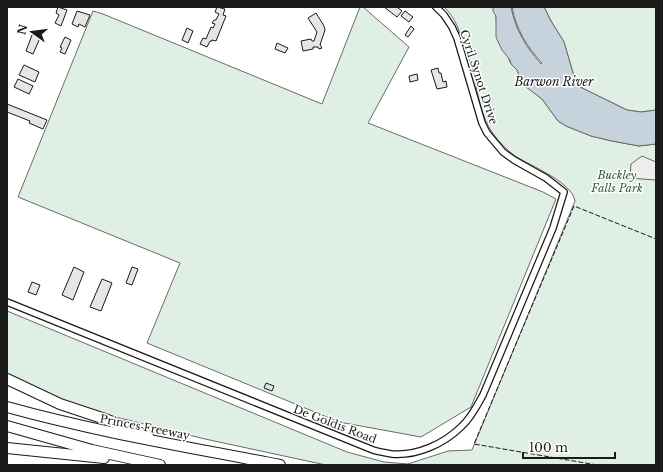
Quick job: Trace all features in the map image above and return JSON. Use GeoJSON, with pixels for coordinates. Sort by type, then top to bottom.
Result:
{"type":"FeatureCollection","features":[{"type":"Feature","properties":{"kind":"highway"},"geometry":{"type":"LineString","coordinates":[[7,379],[60,404],[105,419],[170,445]]}},
{"type":"Feature","properties":{"kind":"highway","name":"Princes Freeway"},"geometry":{"type":"LineString","coordinates":[[7,407],[70,424],[170,445],[280,465]]}},
{"type":"Feature","properties":{"kind":"highway"},"geometry":{"type":"LineString","coordinates":[[7,426],[92,450],[159,465]]}},
{"type":"Feature","properties":{"kind":"highway"},"geometry":{"type":"LineString","coordinates":[[7,448],[159,465]]}},
{"type":"Feature","properties":{"kind":"street","name":"Cyril Synot Drive"},"geometry":{"type":"LineString","coordinates":[[436,7],[452,26],[461,50],[482,123],[487,133],[503,152],[546,178],[564,192]]}},
{"type":"Feature","properties":{"kind":"street","name":"De Goldis Road"},"geometry":{"type":"LineString","coordinates":[[7,302],[357,445],[392,454],[409,453],[424,449],[444,440],[463,426],[473,413],[483,395],[553,228],[564,192]]}},
{"type":"Feature","properties":{"kind":"green space"},"geometry":{"type":"Polygon","coordinates":[[[360,7],[363,7],[409,47],[368,123],[543,192],[556,199],[471,407],[421,437],[339,422],[147,343],[180,263],[18,197],[93,11],[322,104],[360,7]]]}},
{"type":"Feature","properties":{"kind":"green space","name":"Buckley Falls Park"},"geometry":{"type":"Polygon","coordinates":[[[444,7],[494,7],[497,32],[511,64],[517,70],[523,84],[542,99],[558,121],[566,126],[591,136],[612,141],[639,146],[656,144],[656,465],[326,465],[205,439],[116,417],[65,401],[7,375],[7,311],[347,452],[384,462],[408,464],[448,451],[472,450],[575,201],[567,187],[550,175],[515,156],[504,146],[489,128],[478,96],[472,68],[459,31],[452,16],[444,7]]]}},
{"type":"Feature","properties":{"kind":"green space"},"geometry":{"type":"Polygon","coordinates":[[[544,7],[656,7],[656,110],[641,112],[627,110],[580,87],[573,73],[564,42],[544,7]]]}},
{"type":"Feature","properties":{"kind":"shaded area"},"geometry":{"type":"Polygon","coordinates":[[[642,156],[656,162],[655,180],[630,178],[631,164],[642,156]]]}},
{"type":"Feature","properties":{"kind":"water","name":"Barwon River"},"geometry":{"type":"Polygon","coordinates":[[[493,7],[511,7],[518,30],[531,51],[541,64],[542,63],[532,51],[519,30],[512,7],[544,7],[564,42],[573,73],[580,87],[627,110],[641,112],[656,110],[656,144],[639,146],[612,141],[591,136],[566,126],[558,121],[542,99],[522,84],[517,70],[502,50],[496,37],[496,16],[493,11],[493,7]]]}},
{"type":"Feature","properties":{"kind":"building"},"geometry":{"type":"Polygon","coordinates":[[[58,7],[67,10],[61,26],[55,23],[59,15],[56,13],[58,7]]]}},
{"type":"Feature","properties":{"kind":"building"},"geometry":{"type":"Polygon","coordinates":[[[217,7],[225,9],[223,15],[226,16],[216,41],[210,41],[207,47],[200,44],[203,38],[206,39],[211,27],[213,28],[215,24],[212,23],[216,20],[219,14],[215,12],[217,7]]]}},
{"type":"Feature","properties":{"kind":"building"},"geometry":{"type":"Polygon","coordinates":[[[384,7],[397,7],[402,11],[397,17],[384,7]]]}},
{"type":"Feature","properties":{"kind":"building"},"geometry":{"type":"Polygon","coordinates":[[[77,11],[90,15],[85,27],[79,24],[78,27],[72,24],[77,11]]]}},
{"type":"Feature","properties":{"kind":"building"},"geometry":{"type":"Polygon","coordinates":[[[405,11],[413,17],[409,22],[401,16],[405,11]]]}},
{"type":"Feature","properties":{"kind":"building"},"geometry":{"type":"Polygon","coordinates":[[[316,13],[325,30],[320,45],[322,48],[319,49],[318,47],[313,47],[313,49],[303,51],[301,41],[311,39],[314,41],[317,32],[308,18],[316,13]]]}},
{"type":"Feature","properties":{"kind":"building"},"geometry":{"type":"Polygon","coordinates":[[[411,26],[414,29],[408,37],[405,35],[411,26]]]}},
{"type":"Feature","properties":{"kind":"building"},"geometry":{"type":"Polygon","coordinates":[[[187,28],[193,31],[188,43],[182,40],[187,28]]]}},
{"type":"Feature","properties":{"kind":"building"},"geometry":{"type":"Polygon","coordinates":[[[32,35],[40,38],[33,54],[26,51],[32,35]]]}},
{"type":"Feature","properties":{"kind":"building"},"geometry":{"type":"Polygon","coordinates":[[[65,37],[71,40],[65,54],[60,52],[62,48],[60,47],[65,37]]]}},
{"type":"Feature","properties":{"kind":"building"},"geometry":{"type":"Polygon","coordinates":[[[277,43],[288,48],[285,53],[275,49],[277,43]]]}},
{"type":"Feature","properties":{"kind":"building"},"geometry":{"type":"Polygon","coordinates":[[[24,65],[39,72],[35,82],[19,75],[24,65]]]}},
{"type":"Feature","properties":{"kind":"building"},"geometry":{"type":"Polygon","coordinates":[[[438,68],[443,82],[446,81],[447,87],[437,89],[431,70],[438,68]]]}},
{"type":"Feature","properties":{"kind":"building"},"geometry":{"type":"Polygon","coordinates":[[[417,74],[418,80],[410,82],[409,76],[417,74]]]}},
{"type":"Feature","properties":{"kind":"building"},"geometry":{"type":"Polygon","coordinates":[[[18,79],[33,86],[29,94],[14,87],[18,79]]]}},
{"type":"Feature","properties":{"kind":"building"},"geometry":{"type":"Polygon","coordinates":[[[7,104],[47,120],[43,129],[29,123],[30,121],[7,112],[7,104]]]}},
{"type":"Feature","properties":{"kind":"building"},"geometry":{"type":"Polygon","coordinates":[[[74,267],[84,272],[73,300],[62,295],[74,267]]]}},
{"type":"Feature","properties":{"kind":"building"},"geometry":{"type":"Polygon","coordinates":[[[132,267],[138,269],[132,285],[126,283],[132,267]]]}},
{"type":"Feature","properties":{"kind":"building"},"geometry":{"type":"Polygon","coordinates":[[[102,279],[112,283],[101,311],[90,307],[102,279]]]}},
{"type":"Feature","properties":{"kind":"building"},"geometry":{"type":"Polygon","coordinates":[[[32,282],[40,285],[36,295],[28,292],[32,282]]]}},
{"type":"Feature","properties":{"kind":"building"},"geometry":{"type":"Polygon","coordinates":[[[266,383],[274,386],[272,391],[264,388],[266,383]]]}},
{"type":"Feature","properties":{"kind":"fence"},"geometry":{"type":"LineString","coordinates":[[597,465],[474,444],[574,206],[656,239]]}}]}
